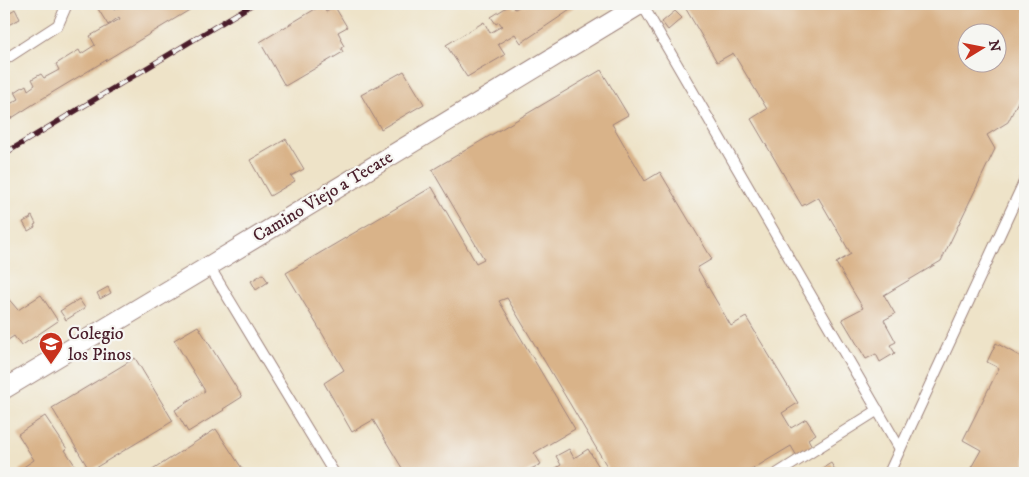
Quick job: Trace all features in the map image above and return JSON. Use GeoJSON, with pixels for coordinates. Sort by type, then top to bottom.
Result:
{"type":"FeatureCollection","features":[{"type":"Feature","properties":{"kind":"street","name":"Camino Viejo a Tecate"},"geometry":{"type":"LineString","coordinates":[[4,389],[641,4]]}},
{"type":"Feature","properties":{"kind":"lane"},"geometry":{"type":"LineString","coordinates":[[4,60],[58,26],[67,4]]}},
{"type":"Feature","properties":{"kind":"lane"},"geometry":{"type":"LineString","coordinates":[[641,4],[900,450]]}},
{"type":"Feature","properties":{"kind":"lane"},"geometry":{"type":"LineString","coordinates":[[889,473],[1025,180]]}},
{"type":"Feature","properties":{"kind":"lane"},"geometry":{"type":"LineString","coordinates":[[209,266],[334,473]]}},
{"type":"Feature","properties":{"kind":"lane"},"geometry":{"type":"LineString","coordinates":[[778,473],[790,469],[878,410]]}},
{"type":"Feature","properties":{"kind":"building"},"geometry":{"type":"Polygon","coordinates":[[[95,4],[110,4],[114,10],[124,4],[153,4],[156,9],[164,4],[188,4],[191,9],[4,123],[4,94],[10,104],[19,99],[15,92],[26,85],[28,90],[35,85],[32,79],[41,74],[44,78],[59,70],[56,64],[79,50],[81,54],[95,45],[90,36],[120,19],[119,17],[108,25],[95,4]]]}},
{"type":"Feature","properties":{"kind":"building"},"geometry":{"type":"Polygon","coordinates":[[[512,4],[515,9],[524,4],[579,4],[521,43],[515,34],[498,44],[505,55],[467,77],[446,45],[484,22],[490,33],[502,26],[499,22],[496,24],[491,17],[512,4]]]}},
{"type":"Feature","properties":{"kind":"building"},"geometry":{"type":"Polygon","coordinates":[[[683,4],[1025,4],[1025,87],[1008,122],[987,135],[995,149],[941,261],[884,295],[895,314],[884,320],[896,342],[890,345],[895,353],[880,362],[876,354],[866,359],[842,319],[863,308],[836,263],[851,254],[818,197],[802,206],[751,119],[767,109],[733,53],[717,62],[683,4]]]}},
{"type":"Feature","properties":{"kind":"building"},"geometry":{"type":"Polygon","coordinates":[[[322,5],[326,12],[335,7],[347,27],[338,32],[344,46],[341,48],[343,52],[285,86],[260,42],[322,5]]]}},
{"type":"Feature","properties":{"kind":"building"},"geometry":{"type":"Polygon","coordinates":[[[15,9],[20,19],[6,26],[4,16],[15,9]]]}},
{"type":"Feature","properties":{"kind":"building"},"geometry":{"type":"Polygon","coordinates":[[[675,11],[682,18],[668,30],[662,22],[675,11]]]}},
{"type":"Feature","properties":{"kind":"building"},"geometry":{"type":"Polygon","coordinates":[[[601,70],[628,115],[612,124],[645,181],[660,172],[712,259],[697,268],[731,326],[746,317],[798,403],[782,413],[791,428],[806,419],[816,434],[808,439],[813,448],[798,458],[791,446],[746,473],[611,473],[507,298],[499,301],[575,429],[534,453],[541,464],[523,473],[405,473],[373,420],[352,432],[324,383],[344,370],[286,273],[432,187],[476,263],[484,259],[432,170],[601,70]]]}},
{"type":"Feature","properties":{"kind":"building"},"geometry":{"type":"Polygon","coordinates":[[[404,71],[424,104],[381,129],[361,95],[404,71]]]}},
{"type":"Feature","properties":{"kind":"building"},"geometry":{"type":"Polygon","coordinates":[[[286,139],[304,169],[291,176],[295,181],[270,196],[250,160],[286,139]]]}},
{"type":"Feature","properties":{"kind":"building"},"geometry":{"type":"Polygon","coordinates":[[[32,216],[36,224],[34,225],[35,227],[28,231],[23,222],[32,216]]]}},
{"type":"Feature","properties":{"kind":"building"},"geometry":{"type":"Polygon","coordinates":[[[263,274],[268,282],[256,290],[251,281],[263,274]]]}},
{"type":"Feature","properties":{"kind":"building"},"geometry":{"type":"Polygon","coordinates":[[[108,287],[111,293],[100,299],[97,293],[108,287]]]}},
{"type":"Feature","properties":{"kind":"building"},"geometry":{"type":"Polygon","coordinates":[[[41,295],[58,321],[21,346],[14,336],[5,342],[4,298],[6,296],[18,310],[41,295]]]}},
{"type":"Feature","properties":{"kind":"building"},"geometry":{"type":"Polygon","coordinates":[[[79,299],[85,308],[66,320],[60,311],[79,299]]]}},
{"type":"Feature","properties":{"kind":"building"},"geometry":{"type":"Polygon","coordinates":[[[198,326],[242,397],[188,432],[175,410],[205,391],[174,340],[198,326]]]}},
{"type":"Feature","properties":{"kind":"building"},"geometry":{"type":"Polygon","coordinates":[[[996,343],[1025,359],[1025,473],[968,473],[981,450],[963,440],[999,368],[987,362],[996,343]]]}},
{"type":"Feature","properties":{"kind":"building"},"geometry":{"type":"Polygon","coordinates":[[[135,358],[173,421],[90,471],[52,408],[135,358]]]}},
{"type":"Feature","properties":{"kind":"building"},"geometry":{"type":"Polygon","coordinates":[[[45,416],[80,473],[21,473],[19,470],[34,460],[18,434],[45,416]]]}},
{"type":"Feature","properties":{"kind":"building"},"geometry":{"type":"Polygon","coordinates":[[[216,429],[245,473],[148,473],[197,441],[216,429]]]}},
{"type":"Feature","properties":{"kind":"building"},"geometry":{"type":"Polygon","coordinates":[[[569,449],[574,458],[588,449],[603,473],[548,473],[561,465],[556,456],[569,449]]]}},
{"type":"Feature","properties":{"kind":"building"},"geometry":{"type":"Polygon","coordinates":[[[831,463],[837,473],[815,473],[831,463]]]}},
{"type":"Feature","properties":{"kind":"railway"},"geometry":{"type":"LineString","coordinates":[[4,154],[253,4]]}},
{"type":"Feature","properties":{"kind":"place","name":"Colegio los Pinos"},"geometry":{"type":"Point","coordinates":[51,365]}}]}
